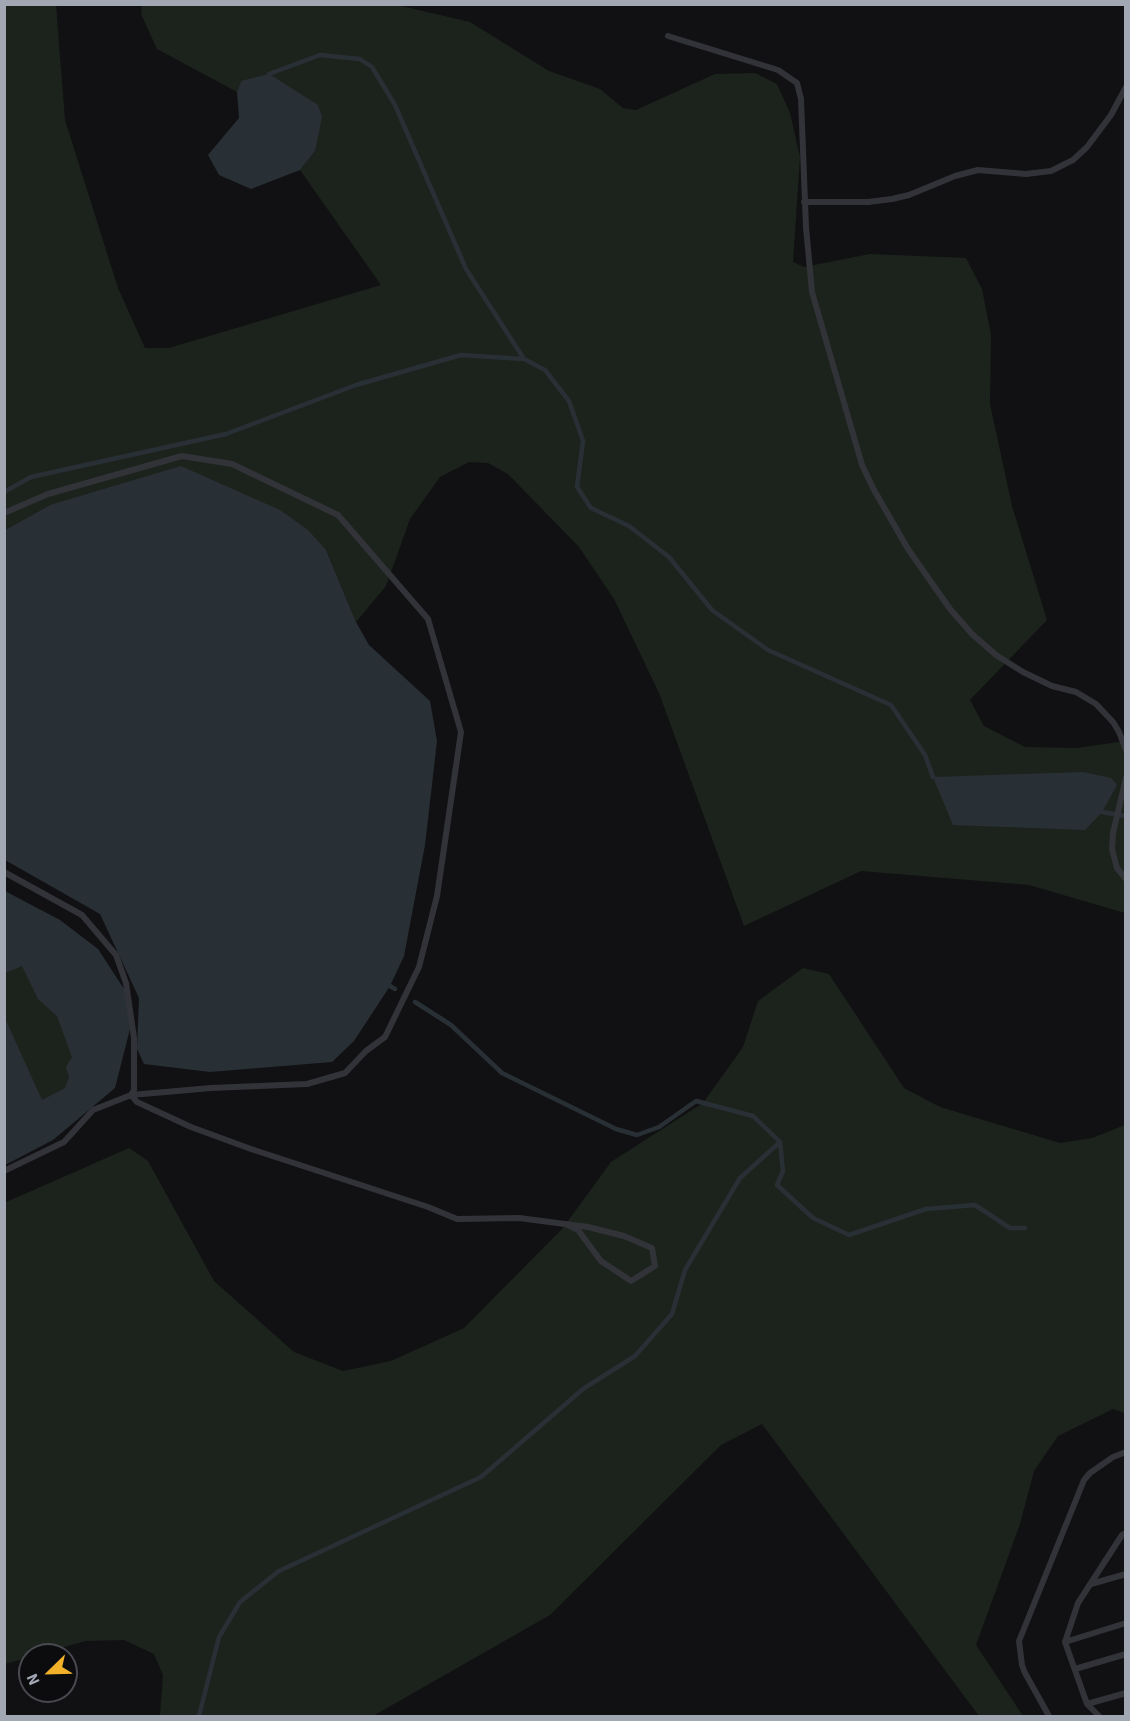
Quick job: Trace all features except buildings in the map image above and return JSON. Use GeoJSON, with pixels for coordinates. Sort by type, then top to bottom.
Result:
{"type":"FeatureCollection","features":[{"type":"Feature","properties":{"kind":"lane"},"geometry":{"type":"LineString","coordinates":[[668,36],[778,70],[797,83],[801,99],[804,202],[812,292],[862,465],[886,514],[951,609],[977,639],[996,655],[1023,672],[1052,686],[1076,692],[1096,704],[1113,722],[1125,750]]}},
{"type":"Feature","properties":{"kind":"lane"},"geometry":{"type":"LineString","coordinates":[[804,202],[892,200],[955,176],[978,170],[1026,174],[1051,171],[1073,160],[1087,147],[1111,115],[1125,87]]}},
{"type":"Feature","properties":{"kind":"lane"},"geometry":{"type":"LineString","coordinates":[[4,513],[48,494],[182,456],[232,464],[338,515],[428,619],[461,732],[437,896],[418,967],[385,1037],[366,1051],[345,1072],[307,1084],[211,1088],[131,1095],[93,1110],[64,1142],[4,1172]]}},
{"type":"Feature","properties":{"kind":"lane"},"geometry":{"type":"LineString","coordinates":[[1125,778],[1113,833],[1112,849],[1116,864],[1125,879]]}},
{"type":"Feature","properties":{"kind":"lane"},"geometry":{"type":"LineString","coordinates":[[4,872],[82,915],[116,955],[126,983],[134,1038],[134,1090],[131,1095]]}},
{"type":"Feature","properties":{"kind":"lane"},"geometry":{"type":"LineString","coordinates":[[131,1095],[137,1102],[201,1131],[457,1219],[519,1218],[588,1227],[624,1236],[652,1248],[655,1266],[631,1281],[601,1262],[578,1230],[568,1225]]}},
{"type":"Feature","properties":{"kind":"lane"},"geometry":{"type":"LineString","coordinates":[[1049,1716],[1022,1665],[1019,1641],[1084,1480],[1113,1457],[1125,1452]]}},
{"type":"Feature","properties":{"kind":"lane"},"geometry":{"type":"LineString","coordinates":[[1099,1716],[1087,1704],[1065,1642],[1078,1603],[1125,1533]]}},
{"type":"Feature","properties":{"kind":"lane"},"geometry":{"type":"LineString","coordinates":[[1090,1584],[1125,1574]]}},
{"type":"Feature","properties":{"kind":"lane"},"geometry":{"type":"LineString","coordinates":[[1065,1642],[1125,1623]]}},
{"type":"Feature","properties":{"kind":"lane"},"geometry":{"type":"LineString","coordinates":[[1075,1669],[1125,1654]]}},
{"type":"Feature","properties":{"kind":"lane"},"geometry":{"type":"LineString","coordinates":[[1087,1704],[1125,1693]]}},
{"type":"Feature","properties":{"kind":"shaded area"},"geometry":{"type":"Polygon","coordinates":[[[5,5],[56,5],[65,120],[118,288],[145,348],[169,348],[381,285],[300,170],[315,151],[241,81],[237,92],[157,49],[141,14],[142,5],[397,5],[470,22],[549,71],[600,89],[623,108],[636,110],[715,74],[755,73],[777,84],[790,113],[800,157],[793,262],[804,267],[870,254],[966,258],[982,289],[991,335],[990,404],[1012,506],[1047,620],[970,700],[984,726],[1025,747],[1077,748],[1125,741],[1125,913],[1029,885],[861,871],[744,926],[659,693],[614,599],[579,547],[508,474],[488,463],[469,462],[440,477],[410,519],[386,586],[356,622],[326,550],[50,505],[5,530],[5,5]]]}},
{"type":"Feature","properties":{"kind":"shaded area"},"geometry":{"type":"Polygon","coordinates":[[[269,74],[318,105],[322,117],[315,151],[300,170],[251,189],[219,175],[208,155],[239,118],[237,92],[241,81],[269,74]]]}},
{"type":"Feature","properties":{"kind":"shaded area"},"geometry":{"type":"Polygon","coordinates":[[[181,466],[280,510],[308,530],[326,550],[356,622],[369,645],[430,701],[437,741],[425,845],[404,956],[390,986],[354,1041],[332,1062],[210,1072],[144,1064],[137,1049],[139,998],[100,914],[5,860],[5,530],[50,505],[181,466]]]}},
{"type":"Feature","properties":{"kind":"shaded area"},"geometry":{"type":"Polygon","coordinates":[[[1083,772],[1111,778],[1117,785],[1102,812],[1085,830],[953,825],[933,777],[1083,772]]]}},
{"type":"Feature","properties":{"kind":"shaded area"},"geometry":{"type":"Polygon","coordinates":[[[5,891],[60,920],[98,949],[126,992],[130,1029],[115,1088],[53,1140],[5,1165],[4,1016],[42,1100],[65,1088],[69,1077],[66,1067],[72,1057],[57,1016],[38,999],[22,966],[5,973],[5,891]]]}},
{"type":"Feature","properties":{"kind":"shaded area"},"geometry":{"type":"Polygon","coordinates":[[[4,892],[92,952],[77,1084],[4,1137],[4,892]]]}},
{"type":"Feature","properties":{"kind":"shaded area"},"geometry":{"type":"Polygon","coordinates":[[[803,968],[829,974],[904,1088],[940,1107],[1060,1143],[1092,1138],[1125,1125],[1125,1413],[1113,1409],[1058,1436],[1034,1471],[1020,1524],[976,1645],[1023,1716],[979,1716],[762,1424],[721,1445],[550,1615],[373,1716],[160,1716],[163,1675],[154,1654],[124,1640],[18,1643],[18,1660],[5,1664],[4,1203],[129,1148],[148,1161],[214,1281],[294,1352],[343,1371],[391,1361],[464,1328],[562,1229],[611,1162],[703,1103],[743,1047],[758,1001],[803,968]]]}},
{"type":"Feature","properties":{"kind":"waterway"},"geometry":{"type":"LineString","coordinates":[[269,74],[320,55],[360,59],[372,67],[395,105],[466,269],[524,359]]}},
{"type":"Feature","properties":{"kind":"waterway"},"geometry":{"type":"LineString","coordinates":[[4,492],[31,477],[226,434],[356,385],[461,355],[524,359],[545,370],[569,401],[583,441],[577,487],[591,508],[629,526],[669,557],[712,610],[768,650],[891,705],[925,755],[933,777]]}},
{"type":"Feature","properties":{"kind":"waterway"},"geometry":{"type":"LineString","coordinates":[[1102,812],[1126,816]]}},
{"type":"Feature","properties":{"kind":"waterway"},"geometry":{"type":"LineString","coordinates":[[390,986],[395,989]]}},
{"type":"Feature","properties":{"kind":"waterway"},"geometry":{"type":"LineString","coordinates":[[415,1002],[451,1025],[502,1073],[616,1129],[637,1135],[659,1127],[696,1101],[753,1116],[780,1142],[783,1171],[777,1185],[813,1218],[849,1235],[926,1209],[975,1205],[1010,1228],[1025,1228]]}},
{"type":"Feature","properties":{"kind":"waterway"},"geometry":{"type":"LineString","coordinates":[[199,1716],[219,1637],[240,1602],[279,1571],[481,1477],[583,1389],[635,1356],[672,1314],[685,1270],[740,1178],[780,1142]]}}]}
